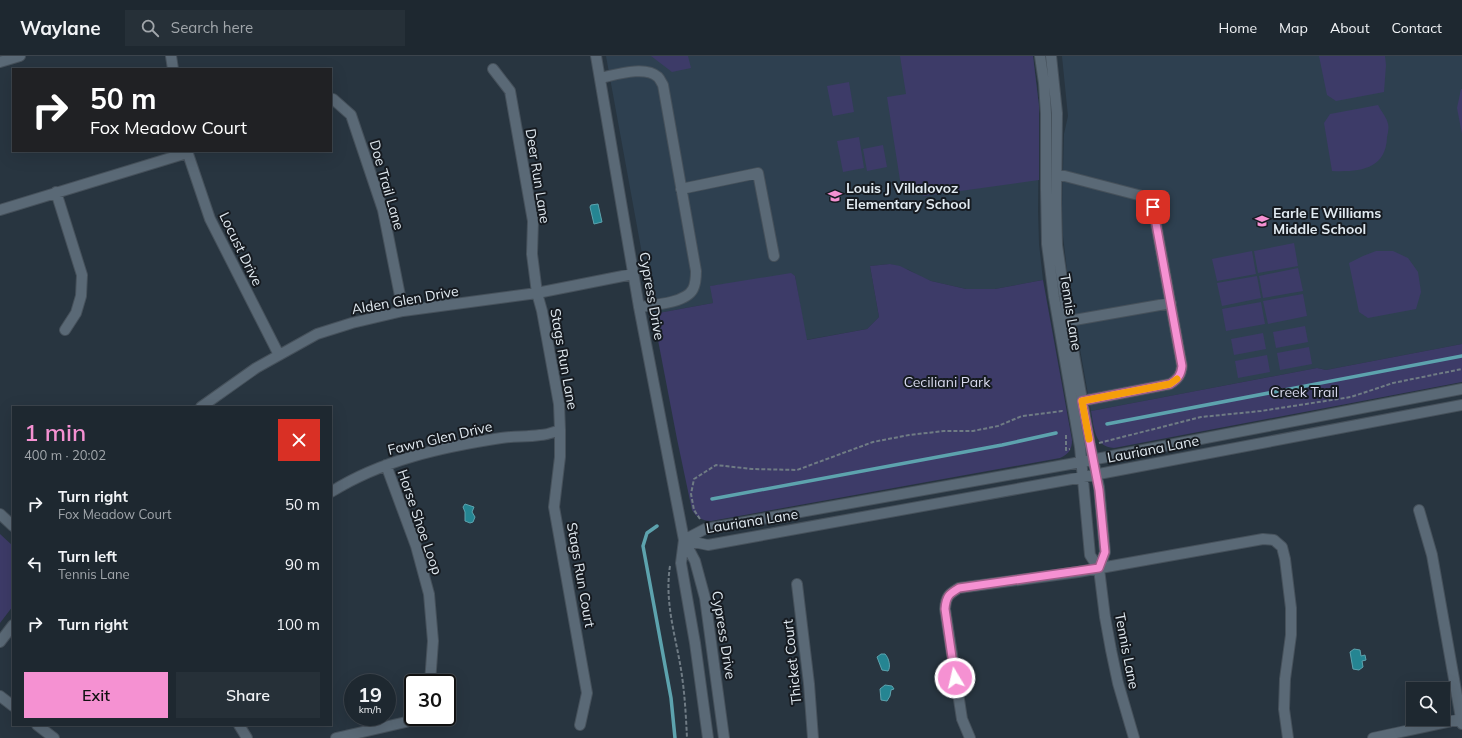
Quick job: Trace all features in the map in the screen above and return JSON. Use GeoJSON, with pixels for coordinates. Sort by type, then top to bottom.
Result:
{"type":"FeatureCollection","features":[{"type":"Feature","properties":{"kind":"street"},"geometry":{"type":"LineString","coordinates":[[0,62],[20,56]]}},
{"type":"Feature","properties":{"kind":"street"},"geometry":{"type":"LineString","coordinates":[[171,56],[173,68]]}},
{"type":"Feature","properties":{"kind":"street","name":"Cypress Drive"},"geometry":{"type":"LineString","coordinates":[[596,56],[639,307],[684,540],[695,561],[705,598],[724,738]]}},
{"type":"Feature","properties":{"kind":"street","name":"Tennis Lane"},"geometry":{"type":"LineString","coordinates":[[1040,56],[1046,114],[1047,244],[1054,297],[1063,322],[1082,401],[1085,446],[1081,461],[1090,555],[1099,568],[1111,650],[1118,683],[1134,738]]}},
{"type":"Feature","properties":{"kind":"street","name":"Tennis Lane"},"geometry":{"type":"LineString","coordinates":[[1051,56],[1057,113],[1057,245],[1063,322],[1085,446],[1093,459],[1099,487],[1105,552],[1099,568]]}},
{"type":"Feature","properties":{"kind":"street","name":"Deer Run Lane"},"geometry":{"type":"LineString","coordinates":[[493,69],[510,91],[533,220],[532,254],[537,293]]}},
{"type":"Feature","properties":{"kind":"street"},"geometry":{"type":"LineString","coordinates":[[600,78],[636,71],[652,72],[659,77],[663,85],[696,271],[696,282],[693,290],[686,297],[678,300],[639,307]]}},
{"type":"Feature","properties":{"kind":"street","name":"Doe Trail Lane"},"geometry":{"type":"LineString","coordinates":[[333,99],[351,115],[380,202],[403,311]]}},
{"type":"Feature","properties":{"kind":"street"},"geometry":{"type":"LineString","coordinates":[[0,210],[187,152]]}},
{"type":"Feature","properties":{"kind":"street","name":"Locust Drive"},"geometry":{"type":"LineString","coordinates":[[187,152],[210,219],[279,355]]}},
{"type":"Feature","properties":{"kind":"street"},"geometry":{"type":"LineString","coordinates":[[681,188],[758,173],[774,256]]}},
{"type":"Feature","properties":{"kind":"street"},"geometry":{"type":"LineString","coordinates":[[1057,174],[1146,197],[1151,200],[1182,366],[1181,374],[1170,384],[1082,401]]}},
{"type":"Feature","properties":{"kind":"street"},"geometry":{"type":"LineString","coordinates":[[56,192],[82,275],[81,296],[76,313],[65,330]]}},
{"type":"Feature","properties":{"kind":"street","name":"Alden Glen Drive"},"geometry":{"type":"LineString","coordinates":[[202,406],[256,368],[316,334],[352,323],[403,311],[537,293],[634,274]]}},
{"type":"Feature","properties":{"kind":"street","name":"Stags Run Lane"},"geometry":{"type":"LineString","coordinates":[[537,293],[542,311],[559,404],[560,430]]}},
{"type":"Feature","properties":{"kind":"street"},"geometry":{"type":"LineString","coordinates":[[1063,322],[1171,303]]}},
{"type":"Feature","properties":{"kind":"street","name":"Lauriana Lane"},"geometry":{"type":"LineString","coordinates":[[684,540],[703,531],[1462,389]]}},
{"type":"Feature","properties":{"kind":"street","name":"Lauriana Lane"},"geometry":{"type":"LineString","coordinates":[[684,540],[708,544],[1083,477],[1462,405]]}},
{"type":"Feature","properties":{"kind":"street","name":"Fawn Glen Drive"},"geometry":{"type":"LineString","coordinates":[[332,492],[386,465],[404,459],[461,444],[503,437],[541,435],[560,430]]}},
{"type":"Feature","properties":{"kind":"street","name":"Stags Run Court"},"geometry":{"type":"LineString","coordinates":[[560,430],[560,458],[554,506],[587,693],[580,726]]}},
{"type":"Feature","properties":{"kind":"street","name":"Horse Shoe Loop"},"geometry":{"type":"LineString","coordinates":[[386,465],[416,546],[429,594],[432,641],[430,674]]}},
{"type":"Feature","properties":{"kind":"street"},"geometry":{"type":"LineString","coordinates":[[1373,738],[1461,722],[1432,555],[1419,510]]}},
{"type":"Feature","properties":{"kind":"street"},"geometry":{"type":"LineString","coordinates":[[0,514],[12,525]]}},
{"type":"Feature","properties":{"kind":"street"},"geometry":{"type":"LineString","coordinates":[[970,738],[962,719],[945,609],[946,599],[950,593],[959,588],[1099,568],[1263,539],[1274,540],[1282,548],[1285,559],[1291,608],[1291,635],[1285,679],[1284,709],[1288,738]]}},
{"type":"Feature","properties":{"kind":"street","name":"Cypress Drive"},"geometry":{"type":"LineString","coordinates":[[684,540],[681,563],[695,643],[708,738]]}},
{"type":"Feature","properties":{"kind":"street","name":"Thicket Court"},"geometry":{"type":"LineString","coordinates":[[797,584],[809,684],[813,738]]}},
{"type":"Feature","properties":{"kind":"street"},"geometry":{"type":"LineString","coordinates":[[0,642],[12,626]]}},
{"type":"Feature","properties":{"kind":"street"},"geometry":{"type":"LineString","coordinates":[[0,696],[12,705]]}},
{"type":"Feature","properties":{"kind":"street"},"geometry":{"type":"LineString","coordinates":[[336,738],[404,722]]}},
{"type":"Feature","properties":{"kind":"street"},"geometry":{"type":"LineString","coordinates":[[38,726],[54,738]]}},
{"type":"Feature","properties":{"kind":"street"},"geometry":{"type":"LineString","coordinates":[[240,726],[247,738]]}},
{"type":"Feature","properties":{"kind":"path"},"geometry":{"type":"LineString","coordinates":[[1066,435],[1066,450],[1201,417],[1260,411],[1351,397],[1393,383],[1462,369]]}},
{"type":"Feature","properties":{"kind":"path"},"geometry":{"type":"LineString","coordinates":[[703,531],[700,516],[694,510],[691,494],[694,479],[716,465],[752,469],[797,470],[873,442],[944,431],[973,431],[998,426],[1022,416],[1049,412],[1062,411],[1063,419]]}},
{"type":"Feature","properties":{"kind":"path"},"geometry":{"type":"LineString","coordinates":[[681,563],[670,565],[668,583],[669,605],[682,677],[687,738]]}},
{"type":"Feature","properties":{"kind":"shaded area","name":"Louis J Villalovoz Elementary School"},"geometry":{"type":"Polygon","coordinates":[[[606,56],[1033,56],[1039,106],[1038,212],[1039,244],[1043,280],[995,289],[966,289],[931,281],[909,270],[890,264],[870,266],[879,317],[867,329],[806,340],[795,276],[711,286],[713,303],[653,314],[606,56]]]}},
{"type":"Feature","properties":{"kind":"shaded area","name":"Earle E Williams Middle School"},"geometry":{"type":"Polygon","coordinates":[[[1062,56],[1462,56],[1462,344],[1326,370],[1317,368],[1091,411],[1069,287],[1063,236],[1062,206],[1064,134],[1068,116],[1062,56]]]}},
{"type":"Feature","properties":{"kind":"green space"},"geometry":{"type":"Polygon","coordinates":[[[651,56],[688,56],[691,68],[672,72],[651,56]]]}},
{"type":"Feature","properties":{"kind":"green space"},"geometry":{"type":"Polygon","coordinates":[[[900,56],[1033,56],[1039,106],[1039,180],[924,196],[900,180],[887,97],[906,94],[900,56]]]}},
{"type":"Feature","properties":{"kind":"green space"},"geometry":{"type":"Polygon","coordinates":[[[1319,56],[1385,56],[1386,65],[1384,92],[1336,101],[1327,95],[1319,56]]]}},
{"type":"Feature","properties":{"kind":"green space"},"geometry":{"type":"Polygon","coordinates":[[[849,82],[854,112],[833,116],[827,86],[849,82]]]}},
{"type":"Feature","properties":{"kind":"green space"},"geometry":{"type":"Polygon","coordinates":[[[1462,89],[1462,134],[1457,108],[1462,89]]]}},
{"type":"Feature","properties":{"kind":"green space"},"geometry":{"type":"Polygon","coordinates":[[[1378,105],[1388,124],[1385,148],[1382,156],[1376,163],[1369,167],[1352,171],[1332,171],[1324,123],[1330,114],[1378,105]]]}},
{"type":"Feature","properties":{"kind":"green space"},"geometry":{"type":"Polygon","coordinates":[[[859,137],[864,168],[843,172],[837,141],[859,137]]]}},
{"type":"Feature","properties":{"kind":"green space"},"geometry":{"type":"Polygon","coordinates":[[[883,145],[887,167],[867,171],[863,149],[883,145]]]}},
{"type":"Feature","properties":{"kind":"green space"},"geometry":{"type":"Polygon","coordinates":[[[1294,243],[1298,266],[1258,273],[1254,251],[1294,243]]]}},
{"type":"Feature","properties":{"kind":"green space"},"geometry":{"type":"Polygon","coordinates":[[[1252,251],[1256,274],[1217,281],[1212,259],[1252,251]]]}},
{"type":"Feature","properties":{"kind":"green space"},"geometry":{"type":"Polygon","coordinates":[[[1376,251],[1393,251],[1408,258],[1418,272],[1421,292],[1416,309],[1368,318],[1359,312],[1349,263],[1376,251]]]}},
{"type":"Feature","properties":{"kind":"green space","name":"Ceciliani Park"},"geometry":{"type":"Polygon","coordinates":[[[890,264],[900,266],[931,281],[966,289],[995,289],[1043,280],[1072,440],[1069,451],[1066,455],[1060,458],[711,521],[697,517],[692,510],[653,314],[713,303],[710,286],[791,273],[795,276],[807,340],[867,329],[879,317],[870,266],[890,264]]]}},
{"type":"Feature","properties":{"kind":"green space"},"geometry":{"type":"Polygon","coordinates":[[[1298,268],[1303,291],[1263,298],[1259,276],[1298,268]]]}},
{"type":"Feature","properties":{"kind":"green space"},"geometry":{"type":"Polygon","coordinates":[[[1257,276],[1261,298],[1222,306],[1217,283],[1257,276]]]}},
{"type":"Feature","properties":{"kind":"green space"},"geometry":{"type":"Polygon","coordinates":[[[1303,294],[1307,316],[1268,324],[1263,301],[1303,294]]]}},
{"type":"Feature","properties":{"kind":"green space"},"geometry":{"type":"Polygon","coordinates":[[[1261,302],[1265,324],[1226,331],[1222,309],[1261,302]]]}},
{"type":"Feature","properties":{"kind":"green space"},"geometry":{"type":"Polygon","coordinates":[[[1305,326],[1308,342],[1276,348],[1273,332],[1305,326]]]}},
{"type":"Feature","properties":{"kind":"green space"},"geometry":{"type":"Polygon","coordinates":[[[1263,333],[1266,349],[1234,355],[1231,339],[1263,333]]]}},
{"type":"Feature","properties":{"kind":"green space","name":"Creek Trail"},"geometry":{"type":"Polygon","coordinates":[[[1462,344],[1462,382],[1114,448],[1107,447],[1102,444],[1094,429],[1091,411],[1317,368],[1326,370],[1462,344]]]}},
{"type":"Feature","properties":{"kind":"green space"},"geometry":{"type":"Polygon","coordinates":[[[1309,347],[1312,364],[1280,370],[1277,353],[1309,347]]]}},
{"type":"Feature","properties":{"kind":"green space"},"geometry":{"type":"Polygon","coordinates":[[[1267,355],[1270,372],[1238,378],[1235,361],[1267,355]]]}},
{"type":"Feature","properties":{"kind":"green space"},"geometry":{"type":"Polygon","coordinates":[[[0,534],[12,545],[12,607],[0,623],[0,534]]]}},
{"type":"Feature","properties":{"kind":"water"},"geometry":{"type":"Polygon","coordinates":[[[598,204],[602,222],[594,224],[590,207],[591,205],[598,204]]]}},
{"type":"Feature","properties":{"kind":"water"},"geometry":{"type":"Polygon","coordinates":[[[465,504],[474,507],[472,512],[475,517],[473,522],[470,523],[465,521],[465,512],[463,507],[465,504]]]}},
{"type":"Feature","properties":{"kind":"water"},"geometry":{"type":"Polygon","coordinates":[[[1354,649],[1360,650],[1361,656],[1365,655],[1366,660],[1362,661],[1363,667],[1359,670],[1353,669],[1350,652],[1354,649]]]}},
{"type":"Feature","properties":{"kind":"water"},"geometry":{"type":"Polygon","coordinates":[[[881,654],[885,654],[888,658],[888,671],[882,670],[877,657],[881,654]]]}},
{"type":"Feature","properties":{"kind":"water"},"geometry":{"type":"Polygon","coordinates":[[[885,685],[892,686],[894,689],[891,690],[887,701],[881,700],[880,689],[885,685]]]}},
{"type":"Feature","properties":{"kind":"waterway"},"geometry":{"type":"LineString","coordinates":[[1107,424],[1462,356]]}},
{"type":"Feature","properties":{"kind":"waterway"},"geometry":{"type":"LineString","coordinates":[[712,499],[1002,445],[1056,433]]}},
{"type":"Feature","properties":{"kind":"waterway"},"geometry":{"type":"LineString","coordinates":[[657,526],[647,533],[643,546],[671,698],[675,738]]}},
{"type":"Feature","properties":{"kind":"slow traffic"},"geometry":{"type":"LineString","coordinates":[[1089,439],[1082,401],[1170,384],[1177,379]]}},
{"type":"Feature","properties":{"kind":"place","name":"Louis J Villalovoz Elementary School"},"geometry":{"type":"Point","coordinates":[835,196]}},
{"type":"Feature","properties":{"kind":"place","name":"Earle E Williams Middle School"},"geometry":{"type":"Point","coordinates":[1262,221]}},
{"type":"Feature","properties":{"kind":"route"},"geometry":{"type":"LineString","coordinates":[[955,678],[945,609],[946,599],[950,593],[959,588],[1099,568],[1105,552],[1099,490],[1082,401],[1170,384],[1181,374],[1182,366],[1153,207]]}}]}
